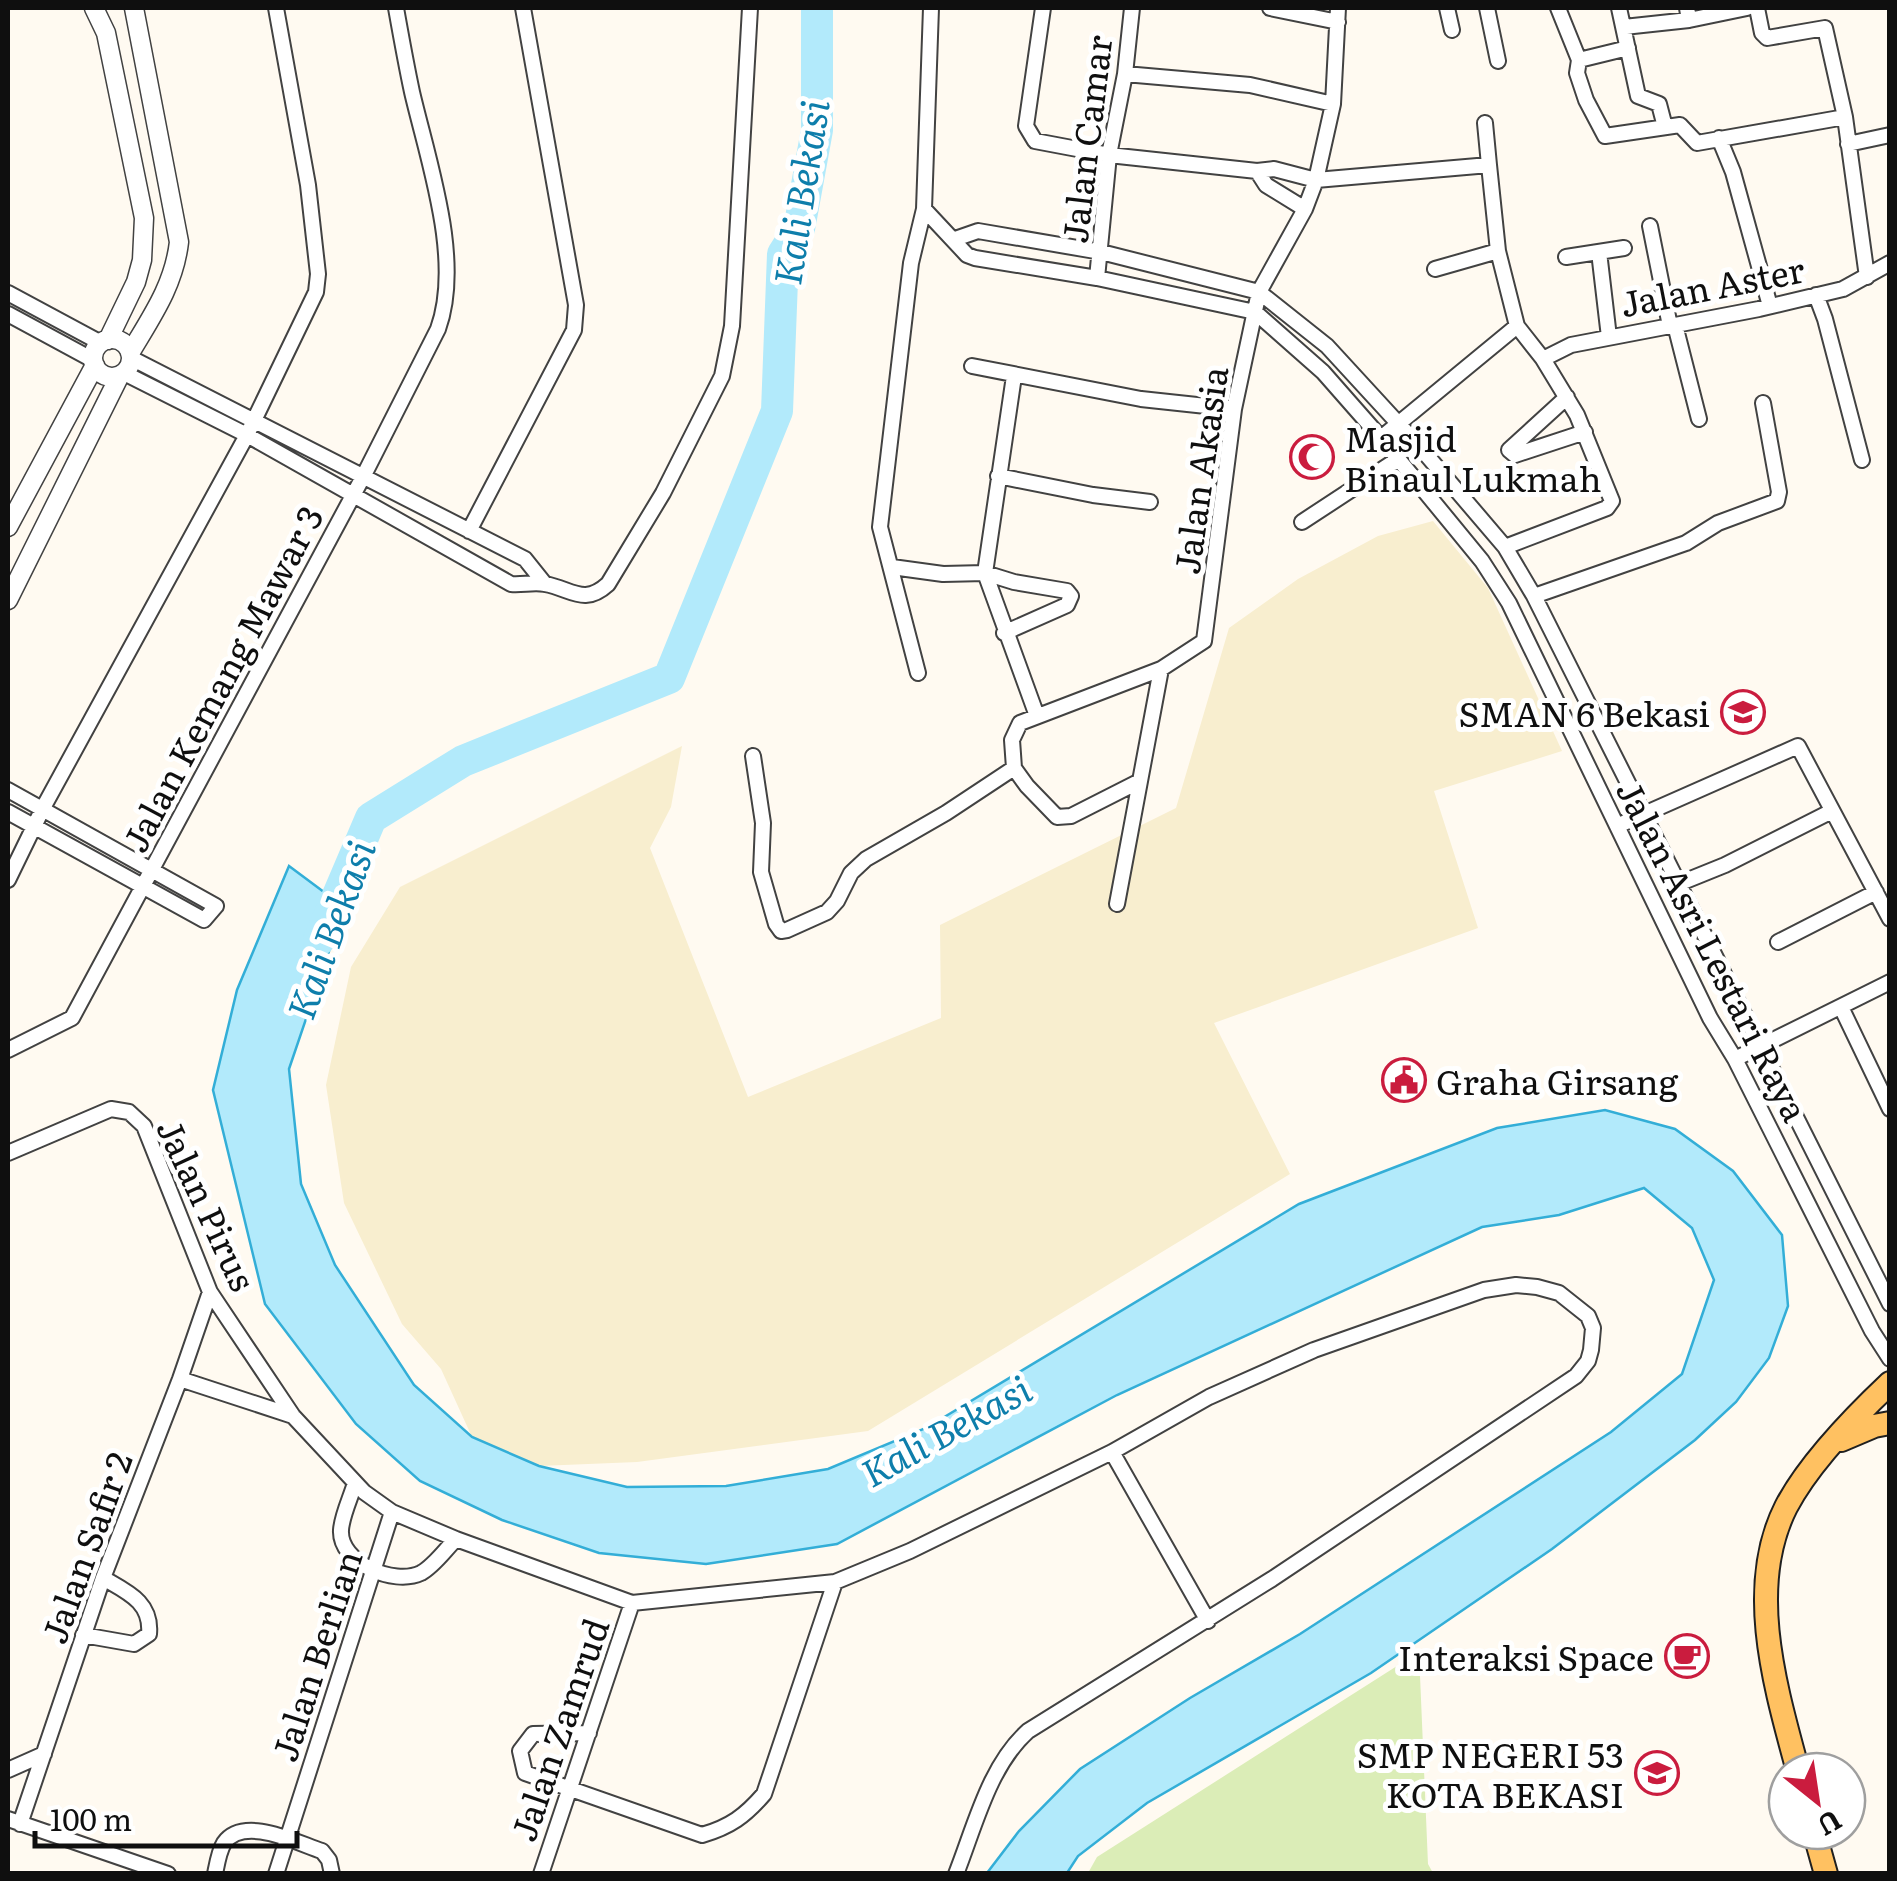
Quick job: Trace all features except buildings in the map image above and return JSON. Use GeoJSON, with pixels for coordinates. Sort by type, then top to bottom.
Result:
{"type":"FeatureCollection","features":[{"type":"Feature","properties":{"kind":"main road"},"geometry":{"type":"LineString","coordinates":[[1793,1751],[1779,1700],[1766,1610],[1766,1582],[1776,1532],[1786,1508],[1834,1443],[1890,1383]]}},
{"type":"Feature","properties":{"kind":"main road"},"geometry":{"type":"LineString","coordinates":[[1834,1443],[1890,1423]]}},
{"type":"Feature","properties":{"kind":"street"},"geometry":{"type":"LineString","coordinates":[[8,527],[136,282],[142,260],[144,218],[106,34],[94,8]]}},
{"type":"Feature","properties":{"kind":"street"},"geometry":{"type":"LineString","coordinates":[[8,600],[166,294],[176,265],[179,242],[134,8]]}},
{"type":"Feature","properties":{"kind":"street"},"geometry":{"type":"LineString","coordinates":[[8,880],[43,808],[248,435],[311,308],[318,274],[308,185],[276,8]]}},
{"type":"Feature","properties":{"kind":"street","name":"Jalan Kemang Mawar 3"},"geometry":{"type":"LineString","coordinates":[[8,1050],[72,1018],[364,475],[445,310],[444,245],[436,190],[396,8]]}},
{"type":"Feature","properties":{"kind":"street"},"geometry":{"type":"LineString","coordinates":[[469,530],[574,330],[576,305],[523,8]]}},
{"type":"Feature","properties":{"kind":"street"},"geometry":{"type":"LineString","coordinates":[[126,365],[511,584],[544,584],[584,598],[599,592],[608,584],[663,493],[722,376],[732,326],[750,8]]}},
{"type":"Feature","properties":{"kind":"street"},"geometry":{"type":"LineString","coordinates":[[918,673],[880,527],[911,263],[924,209],[930,8]]}},
{"type":"Feature","properties":{"kind":"street"},"geometry":{"type":"LineString","coordinates":[[1043,8],[1026,126],[1036,141],[1108,155],[1274,170],[1316,180],[1488,164]]}},
{"type":"Feature","properties":{"kind":"street","name":"Jalan Camar"},"geometry":{"type":"LineString","coordinates":[[1096,278],[1108,155],[1125,74],[1132,8]]}},
{"type":"Feature","properties":{"kind":"street"},"geometry":{"type":"LineString","coordinates":[[1258,292],[1306,209],[1316,180],[1333,104],[1338,15],[1270,8]]}},
{"type":"Feature","properties":{"kind":"street"},"geometry":{"type":"LineString","coordinates":[[1447,8],[1452,30]]}},
{"type":"Feature","properties":{"kind":"street"},"geometry":{"type":"LineString","coordinates":[[1487,8],[1498,61]]}},
{"type":"Feature","properties":{"kind":"street"},"geometry":{"type":"LineString","coordinates":[[1558,8],[1579,60],[1577,73],[1605,136],[1680,125],[1697,143],[1845,117]]}},
{"type":"Feature","properties":{"kind":"street"},"geometry":{"type":"LineString","coordinates":[[1619,8],[1638,96],[1659,104],[1665,127]]}},
{"type":"Feature","properties":{"kind":"street"},"geometry":{"type":"LineString","coordinates":[[1624,27],[1655,16],[1747,8]]}},
{"type":"Feature","properties":{"kind":"street"},"geometry":{"type":"LineString","coordinates":[[1757,8],[1762,33],[1767,38],[1826,28],[1845,117],[1867,277]]}},
{"type":"Feature","properties":{"kind":"street"},"geometry":{"type":"LineString","coordinates":[[1579,60],[1628,48]]}},
{"type":"Feature","properties":{"kind":"street"},"geometry":{"type":"LineString","coordinates":[[1125,74],[1250,85],[1333,104]]}},
{"type":"Feature","properties":{"kind":"street"},"geometry":{"type":"LineString","coordinates":[[1485,123],[1498,252],[1517,326],[1542,359],[1585,432],[1611,504],[1504,547]]}},
{"type":"Feature","properties":{"kind":"street"},"geometry":{"type":"LineString","coordinates":[[1848,144],[1890,135]]}},
{"type":"Feature","properties":{"kind":"street"},"geometry":{"type":"LineString","coordinates":[[1719,138],[1733,172],[1770,306]]}},
{"type":"Feature","properties":{"kind":"street"},"geometry":{"type":"LineString","coordinates":[[1257,171],[1266,185],[1306,209]]}},
{"type":"Feature","properties":{"kind":"street","name":"Jalan Asri Lestari Raya"},"geometry":{"type":"LineString","coordinates":[[924,209],[975,258],[1096,278],[1255,312],[1322,372],[1382,438],[1482,561],[1508,601],[1710,1018],[1890,1359]]}},
{"type":"Feature","properties":{"kind":"street"},"geometry":{"type":"LineString","coordinates":[[1650,226],[1672,325],[1699,418]]}},
{"type":"Feature","properties":{"kind":"street","name":"Jalan Asri Lestari Raya"},"geometry":{"type":"LineString","coordinates":[[955,239],[978,231],[1101,252],[1258,292],[1327,346],[1398,422],[1504,547],[1534,596],[1888,1301]]}},
{"type":"Feature","properties":{"kind":"street"},"geometry":{"type":"LineString","coordinates":[[1566,256],[1624,248]]}},
{"type":"Feature","properties":{"kind":"street"},"geometry":{"type":"LineString","coordinates":[[1435,269],[1498,252]]}},
{"type":"Feature","properties":{"kind":"street"},"geometry":{"type":"LineString","coordinates":[[1599,252],[1609,336]]}},
{"type":"Feature","properties":{"kind":"street","name":"Jalan Aster"},"geometry":{"type":"LineString","coordinates":[[1542,359],[1571,345],[1609,336],[1843,289],[1890,263]]}},
{"type":"Feature","properties":{"kind":"street","name":"Jalan Akasia"},"geometry":{"type":"LineString","coordinates":[[1161,669],[1205,637],[1234,410],[1258,292]]}},
{"type":"Feature","properties":{"kind":"street"},"geometry":{"type":"LineString","coordinates":[[8,293],[99,352],[102,374],[126,365],[255,419],[525,559],[544,584]]}},
{"type":"Feature","properties":{"kind":"street"},"geometry":{"type":"LineString","coordinates":[[1816,295],[1862,460]]}},
{"type":"Feature","properties":{"kind":"street"},"geometry":{"type":"LineString","coordinates":[[8,314],[99,352],[122,342],[126,365]]}},
{"type":"Feature","properties":{"kind":"street"},"geometry":{"type":"LineString","coordinates":[[1382,438],[1517,326]]}},
{"type":"Feature","properties":{"kind":"street"},"geometry":{"type":"LineString","coordinates":[[972,366],[1140,398],[1234,410]]}},
{"type":"Feature","properties":{"kind":"street"},"geometry":{"type":"LineString","coordinates":[[1014,376],[985,573],[1037,716]]}},
{"type":"Feature","properties":{"kind":"street"},"geometry":{"type":"LineString","coordinates":[[1566,397],[1509,450],[1515,455],[1585,432]]}},
{"type":"Feature","properties":{"kind":"street"},"geometry":{"type":"LineString","coordinates":[[1534,596],[1686,542],[1718,523],[1776,500],[1780,492],[1764,403]]}},
{"type":"Feature","properties":{"kind":"street"},"geometry":{"type":"LineString","coordinates":[[1302,522],[1398,459]]}},
{"type":"Feature","properties":{"kind":"street"},"geometry":{"type":"LineString","coordinates":[[998,476],[1150,502]]}},
{"type":"Feature","properties":{"kind":"street"},"geometry":{"type":"LineString","coordinates":[[1438,505],[1456,489]]}},
{"type":"Feature","properties":{"kind":"street"},"geometry":{"type":"LineString","coordinates":[[894,572],[985,573],[1067,591],[1071,596],[1067,605],[1004,634]]}},
{"type":"Feature","properties":{"kind":"street"},"geometry":{"type":"LineString","coordinates":[[1140,781],[1071,816],[1058,816],[1014,768],[1012,740],[1016,727],[1037,716],[1161,669]]}},
{"type":"Feature","properties":{"kind":"street"},"geometry":{"type":"LineString","coordinates":[[1117,904],[1161,669]]}},
{"type":"Feature","properties":{"kind":"street"},"geometry":{"type":"LineString","coordinates":[[1572,730],[1596,718]]}},
{"type":"Feature","properties":{"kind":"street"},"geometry":{"type":"LineString","coordinates":[[1617,826],[1794,745],[1802,749],[1890,919]]}},
{"type":"Feature","properties":{"kind":"street"},"geometry":{"type":"LineString","coordinates":[[753,756],[763,823],[760,872],[781,930],[827,912],[851,873],[866,859],[1014,768]]}},
{"type":"Feature","properties":{"kind":"street"},"geometry":{"type":"LineString","coordinates":[[8,790],[215,903],[207,920],[8,812]]}},
{"type":"Feature","properties":{"kind":"street"},"geometry":{"type":"LineString","coordinates":[[1678,884],[1724,866],[1832,812]]}},
{"type":"Feature","properties":{"kind":"street"},"geometry":{"type":"LineString","coordinates":[[1778,942],[1876,892]]}},
{"type":"Feature","properties":{"kind":"street"},"geometry":{"type":"LineString","coordinates":[[1734,1059],[1890,982]]}},
{"type":"Feature","properties":{"kind":"street"},"geometry":{"type":"LineString","coordinates":[[1840,1007],[1883,1079],[1890,1110]]}},
{"type":"Feature","properties":{"kind":"street","name":"Jalan Pirus"},"geometry":{"type":"LineString","coordinates":[[8,1153],[112,1108],[129,1112],[144,1126],[210,1292],[292,1416],[355,1484],[392,1512],[632,1603]]}},
{"type":"Feature","properties":{"kind":"street"},"geometry":{"type":"LineString","coordinates":[[1812,1211],[1839,1199]]}},
{"type":"Feature","properties":{"kind":"street"},"geometry":{"type":"LineString","coordinates":[[632,1603],[835,1582],[910,1551],[1112,1452],[1209,1397],[1314,1350],[1484,1290],[1516,1285],[1558,1292],[1588,1316],[1593,1328],[1592,1350],[1576,1376],[1208,1621],[1045,1718],[1012,1746],[956,1874]]}},
{"type":"Feature","properties":{"kind":"street","name":"Jalan Safir 2"},"geometry":{"type":"LineString","coordinates":[[14,1822],[44,1754],[82,1634],[210,1292]]}},
{"type":"Feature","properties":{"kind":"street"},"geometry":{"type":"LineString","coordinates":[[1864,1311],[1879,1315],[1888,1301]]}},
{"type":"Feature","properties":{"kind":"street"},"geometry":{"type":"LineString","coordinates":[[180,1379],[292,1416]]}},
{"type":"Feature","properties":{"kind":"street"},"geometry":{"type":"LineString","coordinates":[[1112,1452],[1208,1621]]}},
{"type":"Feature","properties":{"kind":"street"},"geometry":{"type":"LineString","coordinates":[[355,1484],[340,1530],[344,1548],[374,1571],[406,1576],[420,1573],[456,1539]]}},
{"type":"Feature","properties":{"kind":"street","name":"Jalan Berlian"},"geometry":{"type":"LineString","coordinates":[[276,1874],[392,1512]]}},
{"type":"Feature","properties":{"kind":"street"},"geometry":{"type":"LineString","coordinates":[[82,1634],[134,1644],[149,1634],[148,1612],[142,1602],[103,1578]]}},
{"type":"Feature","properties":{"kind":"street"},"geometry":{"type":"LineString","coordinates":[[589,1732],[533,1734],[521,1745],[524,1773],[702,1835],[725,1829],[746,1815],[764,1794],[835,1582]]}},
{"type":"Feature","properties":{"kind":"street","name":"Jalan Zamrud"},"geometry":{"type":"LineString","coordinates":[[541,1874],[632,1603]]}},
{"type":"Feature","properties":{"kind":"street"},"geometry":{"type":"LineString","coordinates":[[8,1770],[44,1754]]}},
{"type":"Feature","properties":{"kind":"street"},"geometry":{"type":"LineString","coordinates":[[14,1822],[168,1874]]}},
{"type":"Feature","properties":{"kind":"street"},"geometry":{"type":"LineString","coordinates":[[215,1874],[222,1846],[236,1833],[256,1831],[322,1851],[332,1874]]}},
{"type":"Feature","properties":{"kind":"shaded area"},"geometry":{"type":"Polygon","coordinates":[[[1433,521],[1488,588],[1562,751],[1434,791],[1478,928],[1214,1023],[1290,1174],[868,1431],[637,1462],[539,1466],[472,1437],[441,1369],[402,1324],[344,1203],[326,1085],[351,967],[400,887],[682,746],[671,807],[650,848],[748,1097],[941,1018],[940,925],[1176,808],[1229,628],[1298,579],[1378,536],[1433,521]]]}},
{"type":"Feature","properties":{"kind":"green space"},"geometry":{"type":"Polygon","coordinates":[[[1419,1652],[1428,1864],[1433,1873],[1088,1873],[1097,1857],[1419,1652]]]}},
{"type":"Feature","properties":{"kind":"water"},"geometry":{"type":"Polygon","coordinates":[[[289,866],[344,907],[289,1069],[301,1184],[335,1265],[414,1385],[472,1437],[539,1466],[627,1487],[726,1486],[828,1469],[926,1428],[1299,1204],[1497,1128],[1605,1110],[1675,1129],[1733,1171],[1782,1235],[1788,1306],[1769,1358],[1736,1402],[1695,1440],[1552,1549],[1371,1673],[1147,1803],[1078,1856],[1067,1873],[987,1873],[1019,1831],[1080,1769],[1300,1634],[1611,1432],[1682,1374],[1714,1280],[1692,1228],[1644,1188],[1559,1215],[1482,1227],[1117,1395],[837,1544],[706,1564],[599,1553],[502,1520],[420,1481],[356,1424],[265,1304],[213,1090],[237,990],[289,866]]]}},
{"type":"Feature","properties":{"kind":"waterway","name":"Kali Bekasi"},"geometry":{"type":"LineString","coordinates":[[319,940],[371,818],[463,761],[669,678],[777,411],[783,254],[799,229],[817,130],[817,8]]}},
{"type":"Feature","properties":{"kind":"place","name":"Masjid Binaul Lukmah"},"geometry":{"type":"Point","coordinates":[1312,457]}},
{"type":"Feature","properties":{"kind":"place","name":"SMAN 6 Bekasi"},"geometry":{"type":"Point","coordinates":[1743,712]}},
{"type":"Feature","properties":{"kind":"place","name":"Graha Girsang"},"geometry":{"type":"Point","coordinates":[1404,1080]}},
{"type":"Feature","properties":{"kind":"place","name":"Interaksi Space"},"geometry":{"type":"Point","coordinates":[1687,1656]}},
{"type":"Feature","properties":{"kind":"place","name":"SMP NEGERI 53 KOTA BEKASI"},"geometry":{"type":"Point","coordinates":[1657,1773]}}]}
